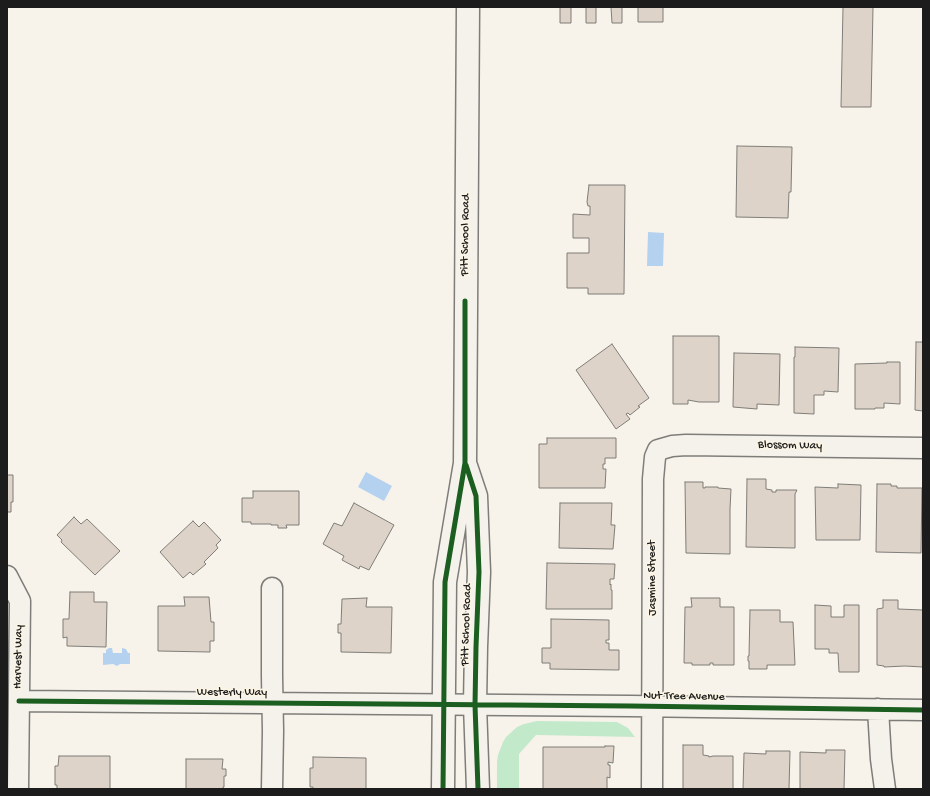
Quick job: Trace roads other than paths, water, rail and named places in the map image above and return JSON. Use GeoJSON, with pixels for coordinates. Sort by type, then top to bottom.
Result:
{"type":"FeatureCollection","features":[{"type":"Feature","properties":{"kind":"street","name":"Pitt School Road"},"geometry":{"type":"LineString","coordinates":[[443,789],[445,582],[465,463],[468,7]]}},
{"type":"Feature","properties":{"kind":"street","name":"Blossom Way"},"geometry":{"type":"LineString","coordinates":[[658,450],[672,446],[686,445],[923,448]]}},
{"type":"Feature","properties":{"kind":"street","name":"Jasmine Street"},"geometry":{"type":"LineString","coordinates":[[652,789],[653,479],[654,457],[658,450]]}},
{"type":"Feature","properties":{"kind":"street","name":"Pitt School Road"},"geometry":{"type":"LineString","coordinates":[[465,463],[476,496],[477,518],[479,572],[475,705],[478,789]]}},
{"type":"Feature","properties":{"kind":"street","name":"Harvest Way"},"geometry":{"type":"LineString","coordinates":[[7,576],[20,601],[18,789]]}},
{"type":"Feature","properties":{"kind":"street"},"geometry":{"type":"LineString","coordinates":[[272,588],[272,789]]}},
{"type":"Feature","properties":{"kind":"street","name":"Westerly Way"},"geometry":{"type":"LineString","coordinates":[[19,702],[445,705]]}},
{"type":"Feature","properties":{"kind":"street","name":"Nut Tree Avenue"},"geometry":{"type":"LineString","coordinates":[[445,705],[923,710]]}},
{"type":"Feature","properties":{"kind":"street"},"geometry":{"type":"LineString","coordinates":[[878,709],[881,759],[885,789]]}},
{"type":"Feature","properties":{"kind":"water"},"geometry":{"type":"Polygon","coordinates":[[[648,232],[664,233],[663,266],[647,266],[648,232]]]}},
{"type":"Feature","properties":{"kind":"water"},"geometry":{"type":"Polygon","coordinates":[[[366,472],[392,486],[384,501],[358,487],[366,472]]]}},
{"type":"Feature","properties":{"kind":"water"},"geometry":{"type":"Polygon","coordinates":[[[112,648],[113,653],[122,653],[122,648],[126,649],[128,653],[130,653],[130,664],[120,664],[117,666],[113,664],[103,665],[103,653],[106,653],[106,650],[112,648]]]}}]}
